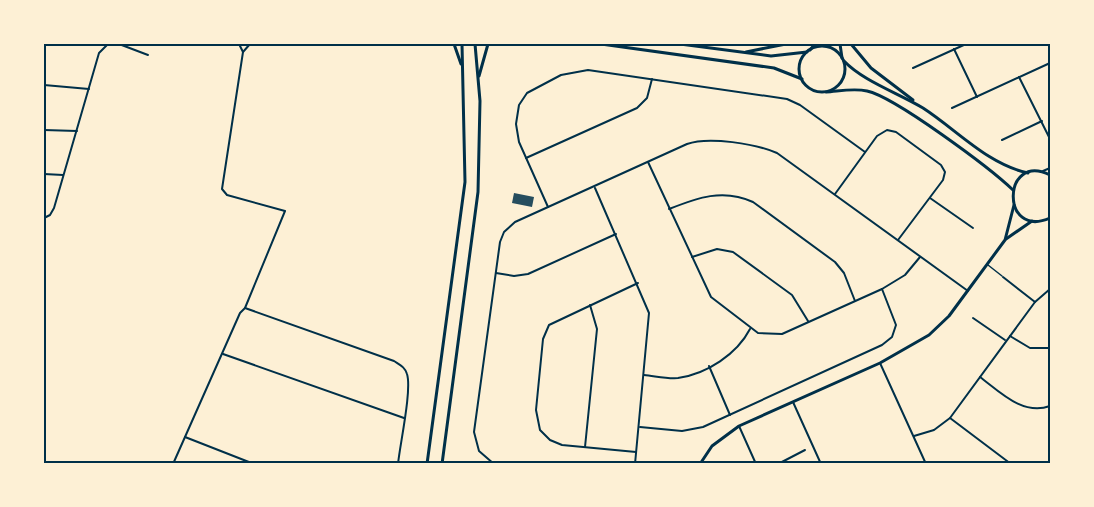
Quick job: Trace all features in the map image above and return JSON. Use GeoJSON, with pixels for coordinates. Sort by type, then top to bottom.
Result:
{"type":"FeatureCollection","features":[{"type":"Feature","properties":{"kind":"main road"},"geometry":{"type":"LineString","coordinates":[[454,44],[463,70]]}},
{"type":"Feature","properties":{"kind":"main road"},"geometry":{"type":"LineString","coordinates":[[427,464],[461,216],[466,151],[462,44]]}},
{"type":"Feature","properties":{"kind":"main road"},"geometry":{"type":"LineString","coordinates":[[442,464],[478,192],[481,135],[475,44]]}},
{"type":"Feature","properties":{"kind":"main road"},"geometry":{"type":"LineString","coordinates":[[478,81],[483,54],[488,44]]}},
{"type":"Feature","properties":{"kind":"main road"},"geometry":{"type":"LineString","coordinates":[[602,44],[774,68],[802,79]]}},
{"type":"Feature","properties":{"kind":"main road"},"geometry":{"type":"LineString","coordinates":[[680,44],[780,56],[824,47],[831,48],[861,75],[924,109]]}},
{"type":"Feature","properties":{"kind":"main road"},"geometry":{"type":"LineString","coordinates":[[741,52],[786,44]]}},
{"type":"Feature","properties":{"kind":"main road"},"geometry":{"type":"LineString","coordinates":[[814,44],[800,67],[802,79],[809,88],[826,92],[856,89],[881,96],[984,166],[1013,190]]}},
{"type":"Feature","properties":{"kind":"main road"},"geometry":{"type":"LineString","coordinates":[[826,92],[842,81],[843,60],[840,44]]}},
{"type":"Feature","properties":{"kind":"main road"},"geometry":{"type":"LineString","coordinates":[[851,44],[872,68],[924,109],[999,162],[1028,173]]}},
{"type":"Feature","properties":{"kind":"main road"},"geometry":{"type":"LineString","coordinates":[[700,464],[712,446],[739,426],[880,363],[929,335],[949,316],[1005,240],[1014,205],[1013,190],[1018,179],[1028,173],[1043,171],[1050,175]]}},
{"type":"Feature","properties":{"kind":"main road"},"geometry":{"type":"LineString","coordinates":[[1014,205],[1021,215],[1032,221],[1050,220]]}},
{"type":"Feature","properties":{"kind":"main road"},"geometry":{"type":"LineString","coordinates":[[1005,240],[1032,221]]}},
{"type":"Feature","properties":{"kind":"street"},"geometry":{"type":"LineString","coordinates":[[44,44],[44,75]]}},
{"type":"Feature","properties":{"kind":"street"},"geometry":{"type":"LineString","coordinates":[[44,218],[50,215],[54,208],[99,53],[108,44]]}},
{"type":"Feature","properties":{"kind":"street"},"geometry":{"type":"LineString","coordinates":[[119,44],[148,55]]}},
{"type":"Feature","properties":{"kind":"street"},"geometry":{"type":"LineString","coordinates":[[239,44],[243,52]]}},
{"type":"Feature","properties":{"kind":"street"},"geometry":{"type":"LineString","coordinates":[[174,464],[240,313],[245,308],[285,211],[227,195],[222,189],[243,52],[250,44]]}},
{"type":"Feature","properties":{"kind":"street"},"geometry":{"type":"LineString","coordinates":[[913,68],[966,44]]}},
{"type":"Feature","properties":{"kind":"street"},"geometry":{"type":"LineString","coordinates":[[954,49],[977,97]]}},
{"type":"Feature","properties":{"kind":"street"},"geometry":{"type":"LineString","coordinates":[[952,108],[1050,63]]}},
{"type":"Feature","properties":{"kind":"street"},"geometry":{"type":"LineString","coordinates":[[548,207],[517,138],[516,124],[521,101],[535,87],[566,73],[582,70],[787,99],[800,105],[865,152]]}},
{"type":"Feature","properties":{"kind":"street"},"geometry":{"type":"LineString","coordinates":[[1019,78],[1050,139]]}},
{"type":"Feature","properties":{"kind":"street"},"geometry":{"type":"LineString","coordinates":[[526,158],[637,108],[647,98],[652,79]]}},
{"type":"Feature","properties":{"kind":"street"},"geometry":{"type":"LineString","coordinates":[[44,85],[88,90]]}},
{"type":"Feature","properties":{"kind":"street"},"geometry":{"type":"LineString","coordinates":[[1002,140],[1041,121]]}},
{"type":"Feature","properties":{"kind":"street"},"geometry":{"type":"LineString","coordinates":[[44,130],[76,131]]}},
{"type":"Feature","properties":{"kind":"street"},"geometry":{"type":"LineString","coordinates":[[835,194],[881,133],[887,130],[896,132],[944,169],[943,180],[898,240]]}},
{"type":"Feature","properties":{"kind":"street"},"geometry":{"type":"LineString","coordinates":[[494,464],[479,451],[474,432],[501,239],[507,229],[515,222],[697,141],[758,147],[782,156],[968,291]]}},
{"type":"Feature","properties":{"kind":"street"},"geometry":{"type":"LineString","coordinates":[[648,162],[711,297],[750,329],[763,335],[777,335],[882,289],[905,275],[921,256]]}},
{"type":"Feature","properties":{"kind":"street"},"geometry":{"type":"LineString","coordinates":[[1043,171],[1050,168]]}},
{"type":"Feature","properties":{"kind":"street"},"geometry":{"type":"LineString","coordinates":[[44,174],[63,175]]}},
{"type":"Feature","properties":{"kind":"street"},"geometry":{"type":"LineString","coordinates":[[594,186],[638,283],[649,313],[635,464]]}},
{"type":"Feature","properties":{"kind":"street"},"geometry":{"type":"LineString","coordinates":[[669,209],[708,195],[739,197],[753,202],[836,262],[844,273],[855,301]]}},
{"type":"Feature","properties":{"kind":"street"},"geometry":{"type":"LineString","coordinates":[[930,198],[973,228]]}},
{"type":"Feature","properties":{"kind":"street"},"geometry":{"type":"LineString","coordinates":[[496,273],[514,276],[528,274],[616,234]]}},
{"type":"Feature","properties":{"kind":"street"},"geometry":{"type":"LineString","coordinates":[[692,257],[717,249],[733,252],[792,295],[809,322]]}},
{"type":"Feature","properties":{"kind":"street"},"geometry":{"type":"LineString","coordinates":[[988,265],[1035,303]]}},
{"type":"Feature","properties":{"kind":"street"},"geometry":{"type":"LineString","coordinates":[[636,452],[562,445],[550,440],[537,424],[536,411],[545,332],[554,321],[638,283]]}},
{"type":"Feature","properties":{"kind":"street"},"geometry":{"type":"LineString","coordinates":[[640,427],[689,430],[730,415],[888,342],[895,331],[896,319],[882,289]]}},
{"type":"Feature","properties":{"kind":"street"},"geometry":{"type":"LineString","coordinates":[[914,436],[934,430],[950,418],[1035,303],[1050,289]]}},
{"type":"Feature","properties":{"kind":"street"},"geometry":{"type":"LineString","coordinates":[[585,447],[597,328],[590,304]]}},
{"type":"Feature","properties":{"kind":"street"},"geometry":{"type":"LineString","coordinates":[[245,308],[372,353],[404,367],[408,376],[398,464]]}},
{"type":"Feature","properties":{"kind":"street"},"geometry":{"type":"LineString","coordinates":[[974,318],[1006,341]]}},
{"type":"Feature","properties":{"kind":"street"},"geometry":{"type":"LineString","coordinates":[[644,375],[678,378],[709,366],[737,350],[750,329]]}},
{"type":"Feature","properties":{"kind":"street"},"geometry":{"type":"LineString","coordinates":[[1010,336],[1029,348],[1050,348]]}},
{"type":"Feature","properties":{"kind":"street"},"geometry":{"type":"LineString","coordinates":[[223,354],[404,418]]}},
{"type":"Feature","properties":{"kind":"street"},"geometry":{"type":"LineString","coordinates":[[880,363],[926,464]]}},
{"type":"Feature","properties":{"kind":"street"},"geometry":{"type":"LineString","coordinates":[[709,366],[730,415]]}},
{"type":"Feature","properties":{"kind":"street"},"geometry":{"type":"LineString","coordinates":[[980,377],[1019,405],[1032,409],[1050,406]]}},
{"type":"Feature","properties":{"kind":"street"},"geometry":{"type":"LineString","coordinates":[[793,402],[821,464]]}},
{"type":"Feature","properties":{"kind":"street"},"geometry":{"type":"LineString","coordinates":[[950,418],[1011,464]]}},
{"type":"Feature","properties":{"kind":"street"},"geometry":{"type":"LineString","coordinates":[[739,426],[756,464]]}},
{"type":"Feature","properties":{"kind":"street"},"geometry":{"type":"LineString","coordinates":[[186,437],[254,464]]}},
{"type":"Feature","properties":{"kind":"street"},"geometry":{"type":"LineString","coordinates":[[778,464],[805,450]]}},
{"type":"Feature","properties":{"kind":"building"},"geometry":{"type":"Polygon","coordinates":[[[514,193],[534,197],[532,207],[512,203],[514,193]]]}}]}
